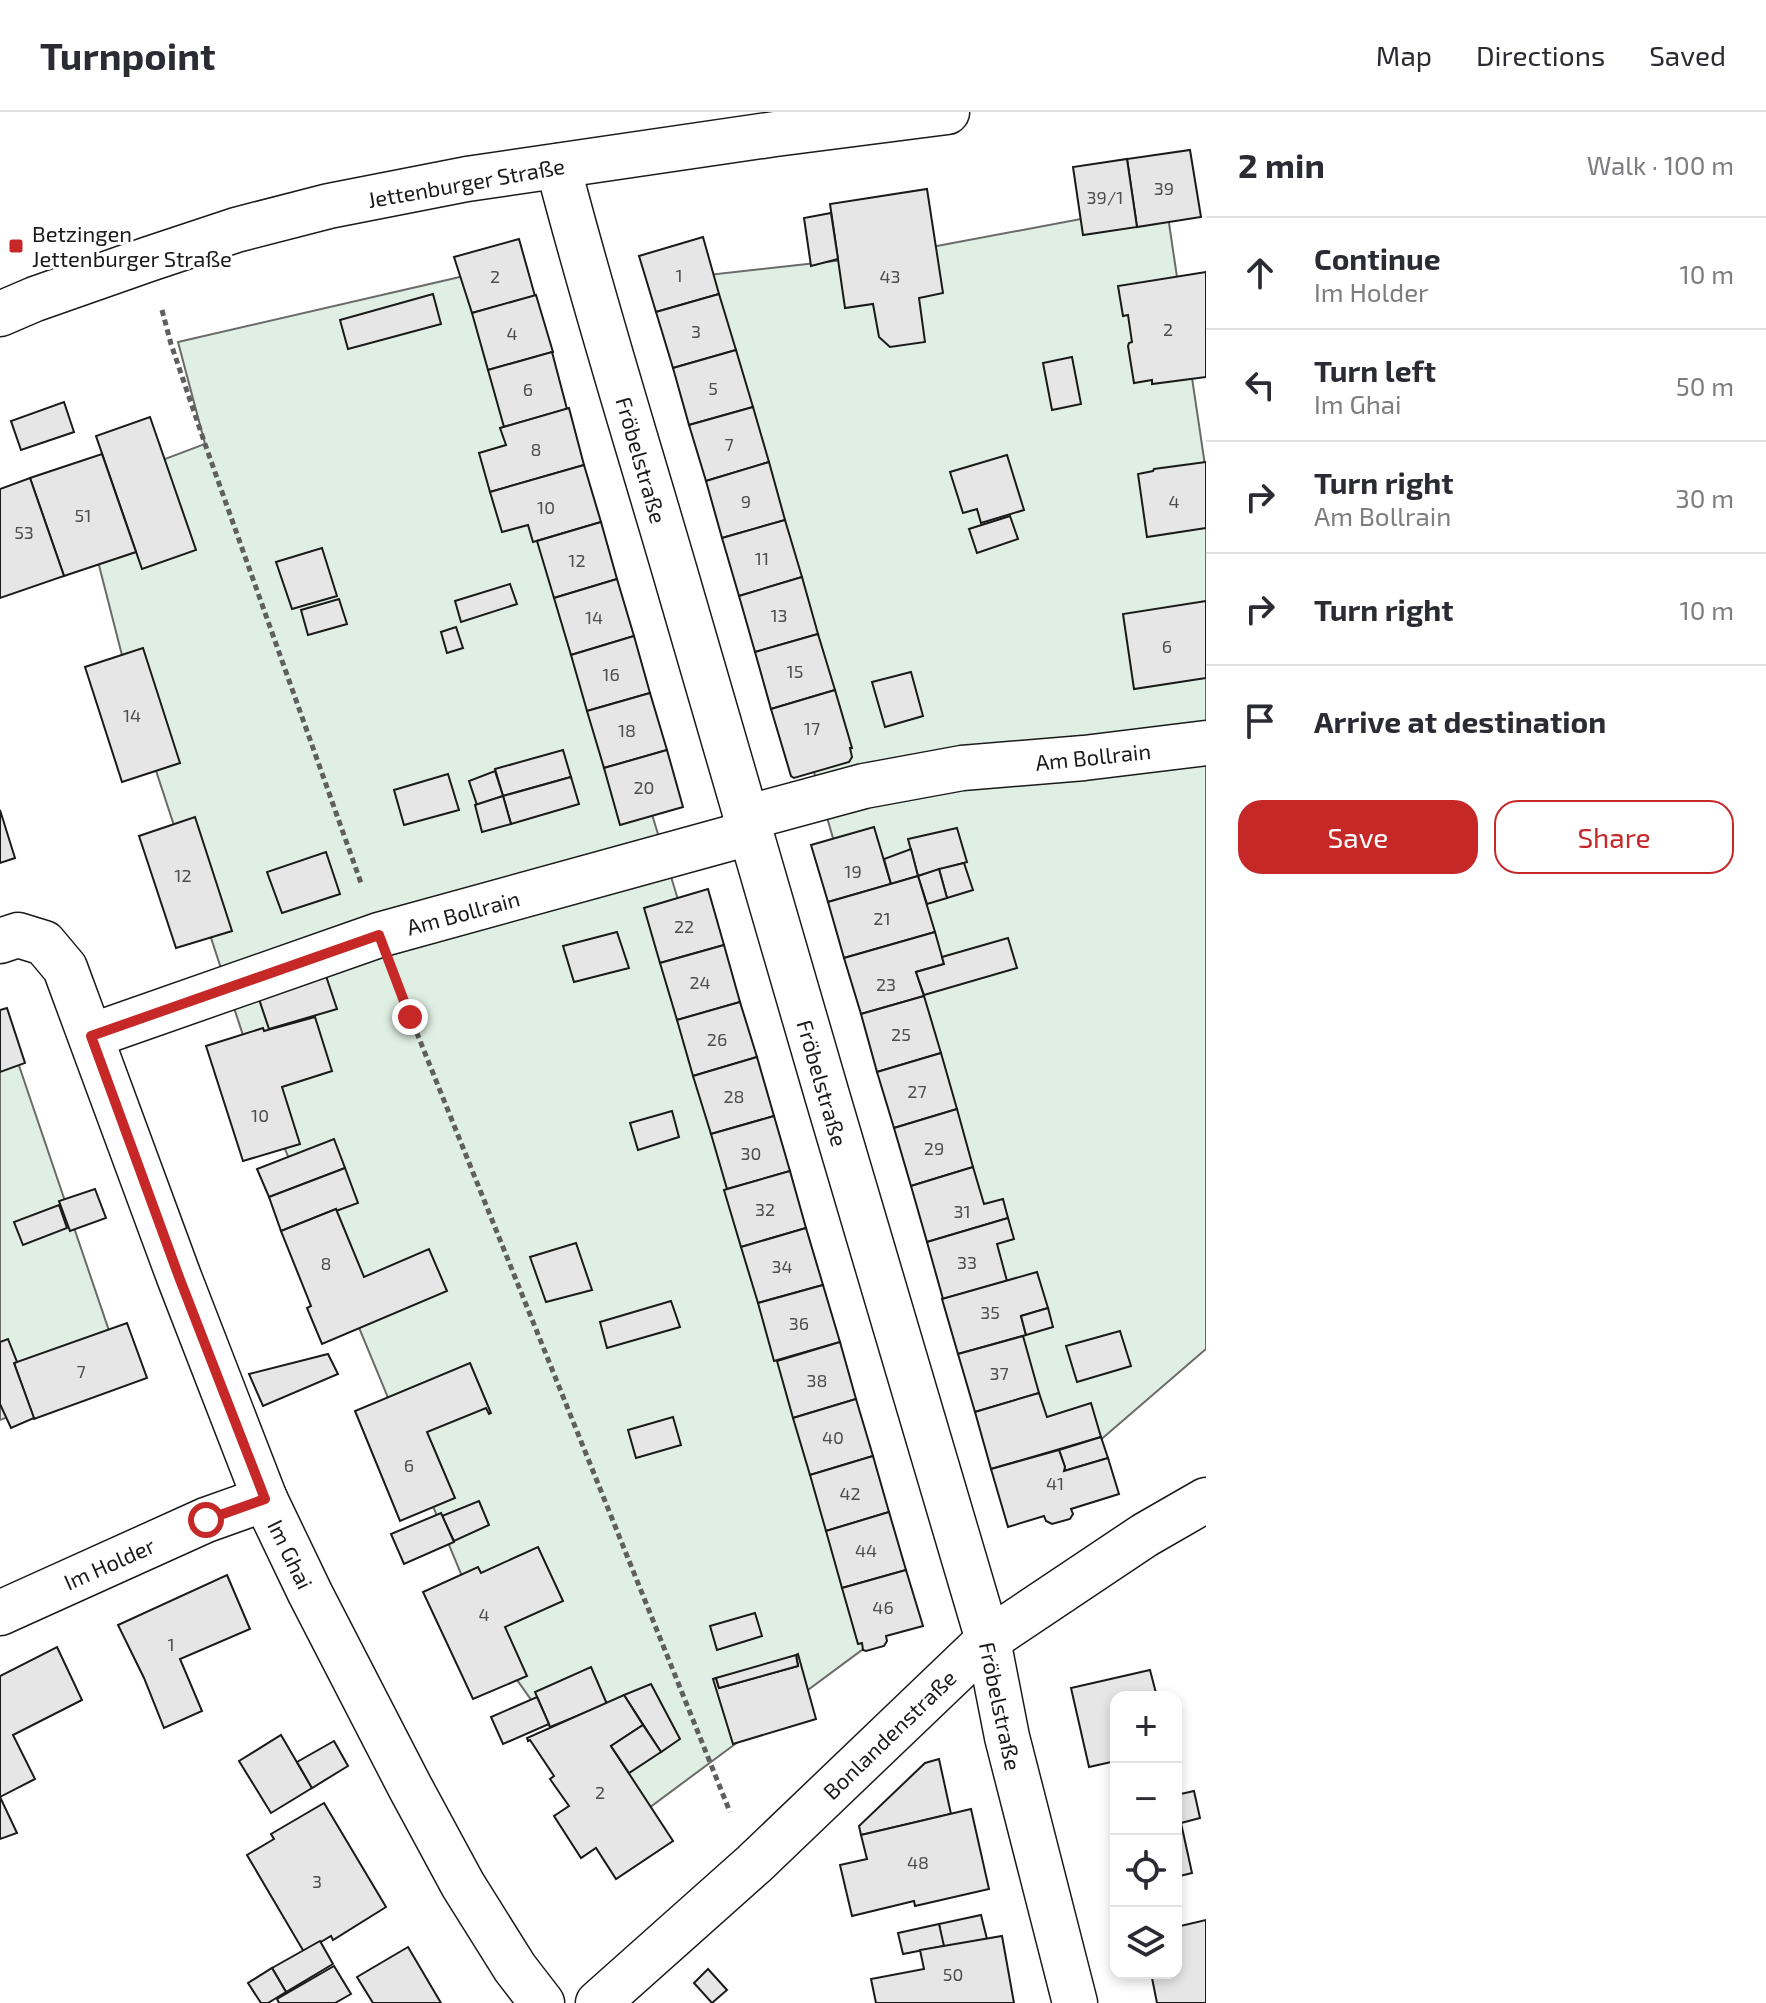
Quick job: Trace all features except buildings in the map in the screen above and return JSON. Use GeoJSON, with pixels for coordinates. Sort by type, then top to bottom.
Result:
{"type":"FeatureCollection","features":[{"type":"Feature","properties":{"kind":"street","name":"Jettenburger Straße"},"geometry":{"type":"LineString","coordinates":[[0,314],[236,230],[329,206],[467,179],[947,112]]}},
{"type":"Feature","properties":{"kind":"street","name":"Fröbelstraße"},"geometry":{"type":"LineString","coordinates":[[558,166],[747,826],[988,1640],[1007,1737],[1075,2003]]}},
{"type":"Feature","properties":{"kind":"street","name":"Am Bollrain"},"geometry":{"type":"LineString","coordinates":[[91,1036],[379,935],[747,826],[864,786],[962,768],[1084,758],[1206,743]]}},
{"type":"Feature","properties":{"kind":"street","name":"Im Ghai"},"geometry":{"type":"LineString","coordinates":[[0,941],[18,935],[44,943],[65,968],[265,1499],[310,1593],[463,1885],[515,1968],[542,2003]]}},
{"type":"Feature","properties":{"kind":"street","name":"Im Holder"},"geometry":{"type":"LineString","coordinates":[[0,1613],[206,1520],[265,1499]]}},
{"type":"Feature","properties":{"kind":"street","name":"Bonlandenstraße"},"geometry":{"type":"LineString","coordinates":[[598,2003],[754,1864],[988,1640],[1145,1535],[1206,1500]]}},
{"type":"Feature","properties":{"kind":"path"},"geometry":{"type":"LineString","coordinates":[[149,259],[171,344],[379,935],[734,1822],[754,1864]]}},
{"type":"Feature","properties":{"kind":"green space"},"geometry":{"type":"Polygon","coordinates":[[[1166,203],[1206,472],[1206,1349],[1025,1505],[672,279],[889,255],[1166,203]]]}},
{"type":"Feature","properties":{"kind":"green space"},"geometry":{"type":"Polygon","coordinates":[[[486,271],[687,929],[905,1618],[622,1828],[488,1639],[263,1096],[136,710],[80,491],[205,444],[178,342],[486,271]]]}},
{"type":"Feature","properties":{"kind":"green space"},"geometry":{"type":"Polygon","coordinates":[[[11,1042],[123,1372],[0,1420],[0,1046],[11,1042]]]}},
{"type":"Feature","properties":{"kind":"place","name":"Betzingen Jettenburger Straße"},"geometry":{"type":"Point","coordinates":[16,246]}},
{"type":"Feature","properties":{"kind":"route"},"geometry":{"type":"LineString","coordinates":[[206,1520],[265,1499],[179,1277],[91,1036],[379,935],[410,1017]]}}]}
